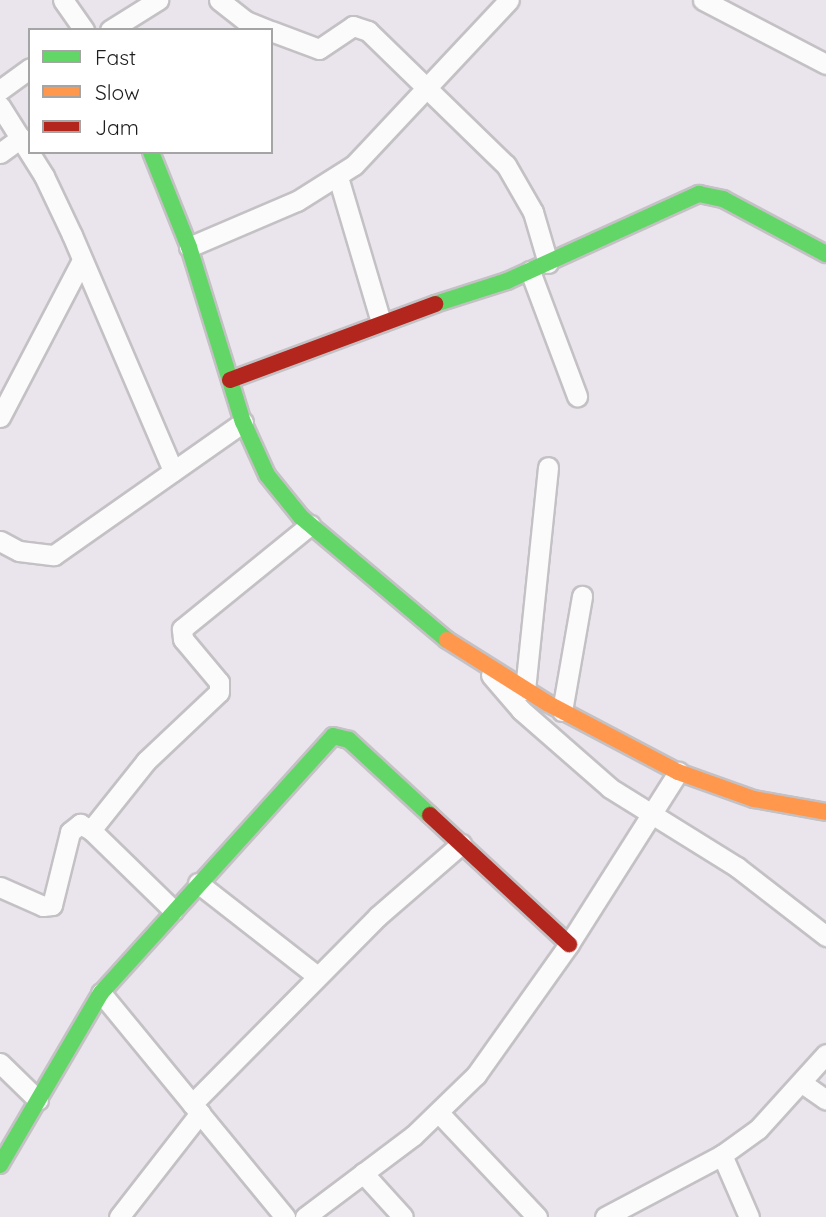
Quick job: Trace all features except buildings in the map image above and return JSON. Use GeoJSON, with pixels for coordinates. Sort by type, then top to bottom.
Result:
{"type":"FeatureCollection","features":[{"type":"Feature","properties":{"kind":"street"},"geometry":{"type":"LineString","coordinates":[[63,0],[82,28]]}},
{"type":"Feature","properties":{"kind":"street"},"geometry":{"type":"LineString","coordinates":[[113,28],[158,0]]}},
{"type":"Feature","properties":{"kind":"street"},"geometry":{"type":"LineString","coordinates":[[219,0],[267,28]]}},
{"type":"Feature","properties":{"kind":"street"},"geometry":{"type":"LineString","coordinates":[[190,247],[297,201],[338,177],[428,87],[509,0]]}},
{"type":"Feature","properties":{"kind":"street"},"geometry":{"type":"LineString","coordinates":[[704,0],[826,64]]}},
{"type":"Feature","properties":{"kind":"street"},"geometry":{"type":"LineString","coordinates":[[273,31],[319,49],[345,29],[360,26],[428,87],[506,165],[533,212],[548,263]]}},
{"type":"Feature","properties":{"kind":"street"},"geometry":{"type":"LineString","coordinates":[[0,90],[28,69]]}},
{"type":"Feature","properties":{"kind":"street"},"geometry":{"type":"LineString","coordinates":[[0,106],[28,152]]}},
{"type":"Feature","properties":{"kind":"street"},"geometry":{"type":"LineString","coordinates":[[0,153],[21,138]]}},
{"type":"Feature","properties":{"kind":"street"},"geometry":{"type":"LineString","coordinates":[[29,154],[82,260],[173,471]]}},
{"type":"Feature","properties":{"kind":"street"},"geometry":{"type":"LineString","coordinates":[[151,154],[190,247],[243,422],[267,475],[310,525],[450,643],[562,711],[678,772],[754,799],[826,813]]}},
{"type":"Feature","properties":{"kind":"street"},"geometry":{"type":"LineString","coordinates":[[338,177],[381,321]]}},
{"type":"Feature","properties":{"kind":"street"},"geometry":{"type":"LineString","coordinates":[[230,380],[381,321],[530,271],[699,194],[723,199],[826,254]]}},
{"type":"Feature","properties":{"kind":"street"},"geometry":{"type":"LineString","coordinates":[[0,417],[82,260]]}},
{"type":"Feature","properties":{"kind":"street"},"geometry":{"type":"LineString","coordinates":[[530,271],[577,396]]}},
{"type":"Feature","properties":{"kind":"street"},"geometry":{"type":"LineString","coordinates":[[0,541],[19,551],[54,555],[243,422]]}},
{"type":"Feature","properties":{"kind":"street"},"geometry":{"type":"LineString","coordinates":[[525,690],[548,467]]}},
{"type":"Feature","properties":{"kind":"street"},"geometry":{"type":"LineString","coordinates":[[92,830],[146,761],[219,692],[219,682],[183,639],[183,629],[310,525]]}},
{"type":"Feature","properties":{"kind":"street"},"geometry":{"type":"LineString","coordinates":[[562,711],[582,596]]}},
{"type":"Feature","properties":{"kind":"street"},"geometry":{"type":"LineString","coordinates":[[479,661],[520,710],[610,788],[737,867],[826,936]]}},
{"type":"Feature","properties":{"kind":"street"},"geometry":{"type":"LineString","coordinates":[[0,1165],[101,993],[332,736],[349,740],[569,944]]}},
{"type":"Feature","properties":{"kind":"street"},"geometry":{"type":"LineString","coordinates":[[304,1217],[439,1113],[477,1075],[569,944],[678,772]]}},
{"type":"Feature","properties":{"kind":"street"},"geometry":{"type":"LineString","coordinates":[[0,887],[43,906],[52,905],[70,832],[80,824],[92,830],[173,910]]}},
{"type":"Feature","properties":{"kind":"street"},"geometry":{"type":"LineString","coordinates":[[119,1217],[196,1108],[317,976],[378,916],[461,844]]}},
{"type":"Feature","properties":{"kind":"street"},"geometry":{"type":"LineString","coordinates":[[198,883],[317,976]]}},
{"type":"Feature","properties":{"kind":"street"},"geometry":{"type":"LineString","coordinates":[[101,993],[285,1217]]}},
{"type":"Feature","properties":{"kind":"street"},"geometry":{"type":"LineString","coordinates":[[605,1217],[722,1156],[758,1129],[826,1054]]}},
{"type":"Feature","properties":{"kind":"street"},"geometry":{"type":"LineString","coordinates":[[0,1063],[38,1100]]}},
{"type":"Feature","properties":{"kind":"street"},"geometry":{"type":"LineString","coordinates":[[802,1083],[826,1100]]}},
{"type":"Feature","properties":{"kind":"street"},"geometry":{"type":"LineString","coordinates":[[439,1113],[537,1217]]}},
{"type":"Feature","properties":{"kind":"street"},"geometry":{"type":"LineString","coordinates":[[722,1156],[749,1217]]}},
{"type":"Feature","properties":{"kind":"street"},"geometry":{"type":"LineString","coordinates":[[363,1173],[403,1217]]}},
{"type":"Feature","properties":{"kind":"traffic: fast"},"geometry":{"type":"LineString","coordinates":[[152,154],[189,247],[243,422],[267,475],[301,517],[447,640]]}},
{"type":"Feature","properties":{"kind":"traffic: fast"},"geometry":{"type":"LineString","coordinates":[[435,304],[507,281],[699,194],[723,199],[826,254]]}},
{"type":"Feature","properties":{"kind":"traffic: fast"},"geometry":{"type":"LineString","coordinates":[[0,1165],[101,993],[333,736],[349,740],[430,815]]}},
{"type":"Feature","properties":{"kind":"traffic: slow"},"geometry":{"type":"LineString","coordinates":[[447,640],[547,703],[678,772],[754,799],[826,812]]}},
{"type":"Feature","properties":{"kind":"traffic: jam"},"geometry":{"type":"LineString","coordinates":[[230,380],[435,304]]}},
{"type":"Feature","properties":{"kind":"traffic: jam"},"geometry":{"type":"LineString","coordinates":[[430,815],[569,944]]}}]}
